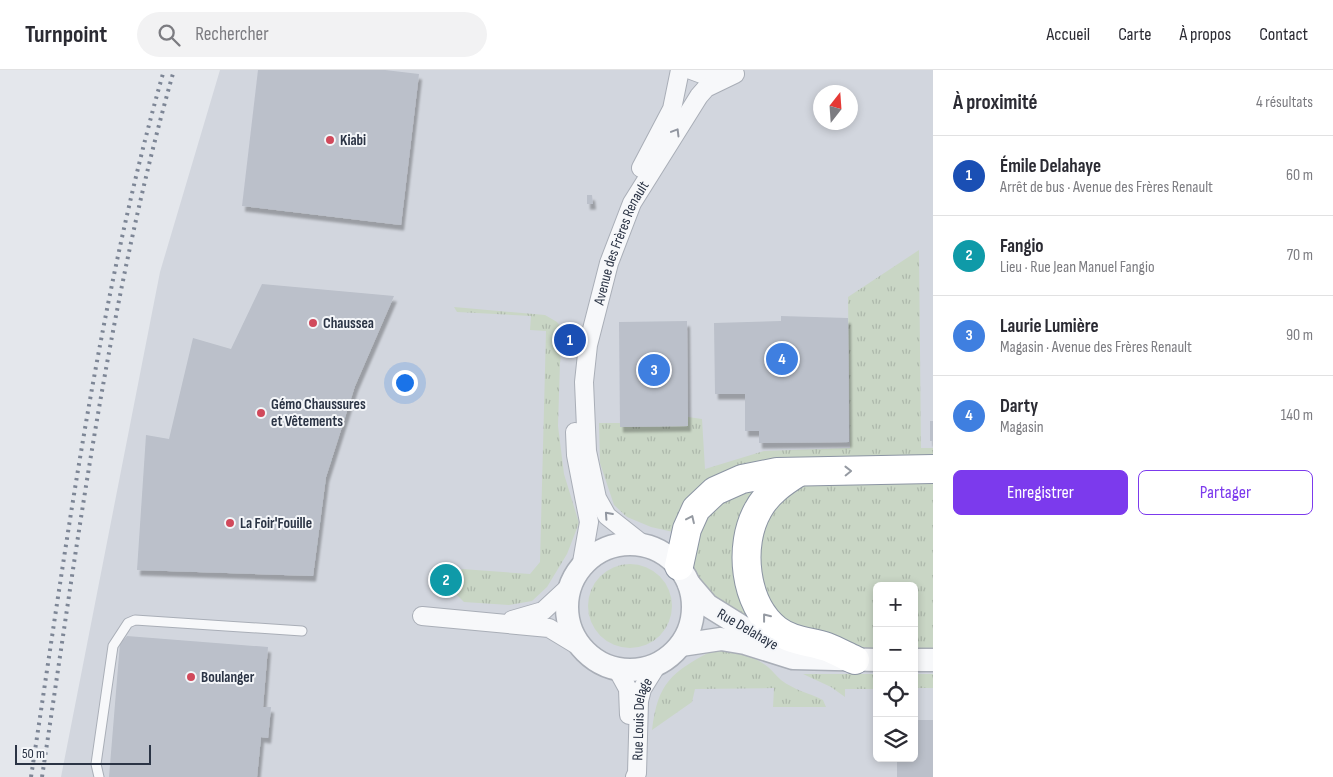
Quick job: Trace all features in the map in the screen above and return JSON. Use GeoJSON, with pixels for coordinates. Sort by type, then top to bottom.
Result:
{"type":"FeatureCollection","features":[{"type":"Feature","properties":{"kind":"highway"},"geometry":{"type":"LineString","coordinates":[[684,575],[690,520],[696,509],[709,496],[727,485],[759,474],[933,469]]}},
{"type":"Feature","properties":{"kind":"highway"},"geometry":{"type":"LineString","coordinates":[[799,472],[782,483],[767,497],[752,521],[747,550],[747,573],[751,590],[758,606],[776,628],[788,637],[866,660]]}},
{"type":"Feature","properties":{"kind":"street","name":"Avenue des Frères Renault"},"geometry":{"type":"LineString","coordinates":[[576,576],[589,522],[576,455],[573,381],[577,343],[585,308],[610,230],[672,109],[680,70]]}},
{"type":"Feature","properties":{"kind":"street"},"geometry":{"type":"LineString","coordinates":[[691,70],[719,78],[739,72]]}},
{"type":"Feature","properties":{"kind":"street","name":"Avenue des Frères Renault"},"geometry":{"type":"LineString","coordinates":[[645,546],[607,516],[597,498],[587,451],[584,382],[588,345],[610,263],[632,203],[699,96],[706,88],[739,72]]}},
{"type":"Feature","properties":{"kind":"street"},"geometry":{"type":"LineString","coordinates":[[422,616],[549,628],[582,648],[598,661],[617,669],[633,670],[666,660],[681,645],[688,632],[694,612],[684,575],[664,554],[645,546],[626,544],[613,546],[595,554],[543,611],[518,620],[477,621]]}},
{"type":"Feature","properties":{"kind":"street","name":"Rue Delahaye"},"geometry":{"type":"LineString","coordinates":[[684,575],[707,605],[757,637],[777,647],[815,660]]}},
{"type":"Feature","properties":{"kind":"street"},"geometry":{"type":"LineString","coordinates":[[576,576],[568,598],[568,618],[582,648]]}},
{"type":"Feature","properties":{"kind":"street","name":"Rue Delahaye"},"geometry":{"type":"LineString","coordinates":[[681,645],[721,639],[735,641],[793,658],[866,660]]}},
{"type":"Feature","properties":{"kind":"street"},"geometry":{"type":"LineString","coordinates":[[918,660],[933,660]]}},
{"type":"Feature","properties":{"kind":"street","name":"Rue Louis Delage"},"geometry":{"type":"LineString","coordinates":[[635,777],[642,689],[657,664]]}},
{"type":"Feature","properties":{"kind":"street","name":"Rue Louis Delage"},"geometry":{"type":"LineString","coordinates":[[617,669],[628,688],[630,700],[626,777]]}},
{"type":"Feature","properties":{"kind":"lane"},"geometry":{"type":"LineString","coordinates":[[99,777],[96,764],[113,646],[128,623],[135,620],[302,631]]}},
{"type":"Feature","properties":{"kind":"shaded area"},"geometry":{"type":"Polygon","coordinates":[[[220,70],[933,70],[933,777],[61,777],[160,272],[220,70]]]}},
{"type":"Feature","properties":{"kind":"green space"},"geometry":{"type":"Polygon","coordinates":[[[919,250],[921,448],[933,448],[933,460],[775,462],[673,532],[651,527],[627,517],[614,505],[600,463],[599,423],[620,423],[621,427],[688,426],[688,417],[702,419],[705,469],[764,451],[850,448],[848,297],[919,250]]]}},
{"type":"Feature","properties":{"kind":"green space"},"geometry":{"type":"Polygon","coordinates":[[[454,307],[545,315],[557,322],[564,331],[560,363],[558,426],[564,474],[579,523],[567,554],[547,587],[532,601],[509,605],[464,602],[452,590],[452,579],[462,569],[530,574],[540,562],[546,331],[530,330],[531,316],[457,312],[454,307]]]}},
{"type":"Feature","properties":{"kind":"green space"},"geometry":{"type":"Polygon","coordinates":[[[933,469],[933,660],[918,660],[918,582],[873,582],[873,660],[815,660],[689,584],[687,529],[715,491],[933,469]]]}},
{"type":"Feature","properties":{"kind":"green space"},"geometry":{"type":"Polygon","coordinates":[[[630,564],[646,567],[660,576],[669,590],[672,606],[669,622],[660,636],[646,645],[630,648],[614,645],[600,636],[591,622],[588,606],[591,590],[600,576],[614,567],[630,564]]]}},
{"type":"Feature","properties":{"kind":"green space"},"geometry":{"type":"Polygon","coordinates":[[[713,650],[735,652],[755,659],[768,667],[786,683],[823,700],[826,707],[773,707],[774,688],[695,689],[692,702],[652,730],[658,700],[669,681],[687,665],[713,650]]]}},
{"type":"Feature","properties":{"kind":"green space"},"geometry":{"type":"Polygon","coordinates":[[[803,674],[873,674],[873,689],[845,689],[845,697],[831,687],[803,674]]]}},
{"type":"Feature","properties":{"kind":"green space"},"geometry":{"type":"Polygon","coordinates":[[[918,674],[933,674],[933,688],[918,688],[918,674]]]}},
{"type":"Feature","properties":{"kind":"building","name":"Kiabi"},"geometry":{"type":"Polygon","coordinates":[[[258,70],[385,70],[419,74],[401,225],[242,206],[258,70]]]}},
{"type":"Feature","properties":{"kind":"building"},"geometry":{"type":"Polygon","coordinates":[[[587,195],[592,195],[593,204],[587,204],[587,195]]]}},
{"type":"Feature","properties":{"kind":"building"},"geometry":{"type":"Polygon","coordinates":[[[262,284],[394,296],[355,386],[326,477],[313,576],[137,570],[146,435],[169,439],[193,338],[231,349],[262,284]]]}},
{"type":"Feature","properties":{"kind":"building"},"geometry":{"type":"Polygon","coordinates":[[[781,316],[848,318],[849,442],[759,443],[759,431],[745,431],[745,394],[715,394],[714,323],[781,321],[781,316]]]}},
{"type":"Feature","properties":{"kind":"building"},"geometry":{"type":"Polygon","coordinates":[[[687,321],[688,426],[620,427],[619,322],[687,321]]]}},
{"type":"Feature","properties":{"kind":"building"},"geometry":{"type":"Polygon","coordinates":[[[930,421],[933,421],[933,441],[930,441],[930,421]]]}},
{"type":"Feature","properties":{"kind":"building"},"geometry":{"type":"Polygon","coordinates":[[[442,573],[450,574],[449,586],[442,586],[442,573]]]}},
{"type":"Feature","properties":{"kind":"building","name":"Boulanger"},"geometry":{"type":"Polygon","coordinates":[[[127,636],[268,647],[263,707],[271,707],[268,738],[261,737],[257,777],[109,777],[120,643],[127,636]]]}},
{"type":"Feature","properties":{"kind":"building"},"geometry":{"type":"Polygon","coordinates":[[[918,720],[933,720],[933,777],[897,777],[897,762],[918,762],[918,720]]]}},
{"type":"Feature","properties":{"kind":"railway"},"geometry":{"type":"LineString","coordinates":[[31,777],[86,421],[102,333],[120,245],[164,70]]}},
{"type":"Feature","properties":{"kind":"railway"},"geometry":{"type":"LineString","coordinates":[[42,777],[82,510],[113,333],[151,157],[174,70]]}},
{"type":"Feature","properties":{"kind":"place","name":"Kiabi"},"geometry":{"type":"Point","coordinates":[330,140]}},
{"type":"Feature","properties":{"kind":"place","name":"Chaussea"},"geometry":{"type":"Point","coordinates":[313,323]}},
{"type":"Feature","properties":{"kind":"place","name":"Émile Delahaye"},"geometry":{"type":"Point","coordinates":[570,340]}},
{"type":"Feature","properties":{"kind":"place","name":"Darty"},"geometry":{"type":"Point","coordinates":[782,359]}},
{"type":"Feature","properties":{"kind":"place","name":"Laurie Lumière"},"geometry":{"type":"Point","coordinates":[654,370]}},
{"type":"Feature","properties":{"kind":"place","name":"Gémo Chaussures et Vêtements"},"geometry":{"type":"Point","coordinates":[261,413]}},
{"type":"Feature","properties":{"kind":"place","name":"La Foir'Fouille"},"geometry":{"type":"Point","coordinates":[230,523]}},
{"type":"Feature","properties":{"kind":"place","name":"Fangio"},"geometry":{"type":"Point","coordinates":[446,580]}},
{"type":"Feature","properties":{"kind":"place","name":"Boulanger"},"geometry":{"type":"Point","coordinates":[191,677]}}]}
